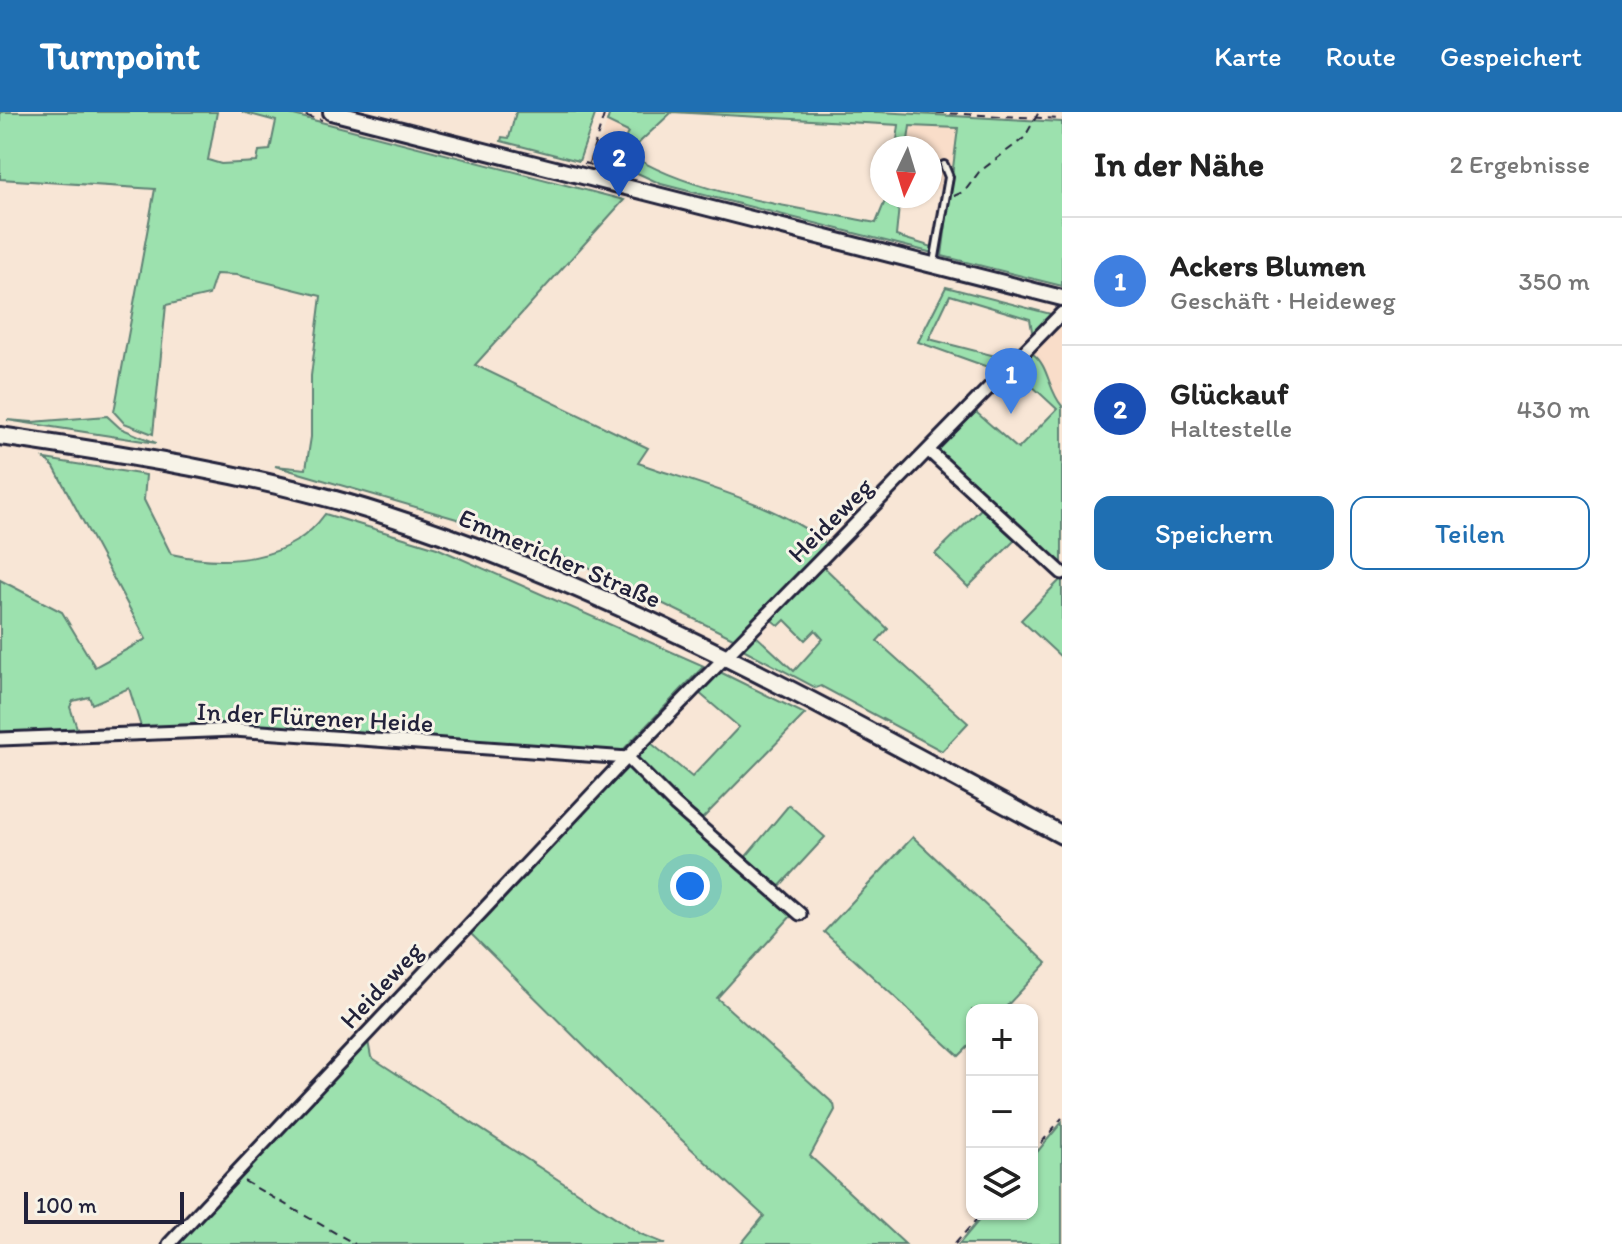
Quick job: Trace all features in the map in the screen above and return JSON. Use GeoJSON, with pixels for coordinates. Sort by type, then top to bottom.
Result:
{"type":"FeatureCollection","features":[{"type":"Feature","properties":{"kind":"main road","name":"Emmericher Straße"},"geometry":{"type":"LineString","coordinates":[[0,436],[200,469],[376,512],[545,572],[725,656],[1062,835]]}},
{"type":"Feature","properties":{"kind":"street"},"geometry":{"type":"LineString","coordinates":[[331,112],[1062,298]]}},
{"type":"Feature","properties":{"kind":"street","name":"Heideweg"},"geometry":{"type":"LineString","coordinates":[[169,1244],[725,656],[1062,313]]}},
{"type":"Feature","properties":{"kind":"street"},"geometry":{"type":"LineString","coordinates":[[929,451],[1062,573]]}},
{"type":"Feature","properties":{"kind":"street","name":"In der Flürener Heide"},"geometry":{"type":"LineString","coordinates":[[0,739],[234,730],[628,758]]}},
{"type":"Feature","properties":{"kind":"street"},"geometry":{"type":"LineString","coordinates":[[628,758],[728,853],[800,914]]}},
{"type":"Feature","properties":{"kind":"lane"},"geometry":{"type":"LineString","coordinates":[[934,265],[949,177],[944,165]]}},
{"type":"Feature","properties":{"kind":"path"},"geometry":{"type":"LineString","coordinates":[[589,163],[605,112]]}},
{"type":"Feature","properties":{"kind":"path"},"geometry":{"type":"LineString","coordinates":[[922,112],[1062,119]]}},
{"type":"Feature","properties":{"kind":"path"},"geometry":{"type":"LineString","coordinates":[[946,193],[954,196],[965,191],[979,172],[1024,138],[1038,119],[1039,112]]}},
{"type":"Feature","properties":{"kind":"path"},"geometry":{"type":"LineString","coordinates":[[1037,1148],[1062,1118]]}},
{"type":"Feature","properties":{"kind":"path"},"geometry":{"type":"LineString","coordinates":[[233,1174],[355,1244]]}},
{"type":"Feature","properties":{"kind":"path"},"geometry":{"type":"LineString","coordinates":[[955,1244],[976,1220]]}},
{"type":"Feature","properties":{"kind":"shaded area"},"geometry":{"type":"Polygon","coordinates":[[[607,122],[629,132],[622,147],[607,160],[595,157],[607,122]]]}},
{"type":"Feature","properties":{"kind":"shaded area"},"geometry":{"type":"Polygon","coordinates":[[[910,126],[959,128],[950,192],[942,190],[942,136],[909,136],[910,126]]]}},
{"type":"Feature","properties":{"kind":"shaded area"},"geometry":{"type":"Polygon","coordinates":[[[1062,325],[1062,406],[1050,393],[1048,378],[1033,354],[1062,325]]]}},
{"type":"Feature","properties":{"kind":"green space"},"geometry":{"type":"Polygon","coordinates":[[[0,112],[217,112],[208,160],[221,164],[257,162],[259,151],[270,150],[276,121],[242,112],[282,112],[624,200],[475,365],[648,448],[638,463],[761,506],[785,517],[827,544],[735,639],[584,565],[467,522],[275,466],[306,469],[311,437],[311,376],[321,296],[237,275],[216,274],[209,295],[166,305],[153,434],[124,423],[114,412],[155,189],[0,179],[0,112]]]}},
{"type":"Feature","properties":{"kind":"green space"},"geometry":{"type":"Polygon","coordinates":[[[516,112],[596,112],[579,161],[501,141],[502,137],[509,138],[516,112]]]}},
{"type":"Feature","properties":{"kind":"green space"},"geometry":{"type":"Polygon","coordinates":[[[610,112],[672,112],[628,153],[682,180],[781,205],[876,223],[882,208],[899,208],[896,236],[936,248],[933,253],[661,184],[633,171],[594,162],[595,157],[608,160],[622,147],[628,132],[607,122],[610,112]]]}},
{"type":"Feature","properties":{"kind":"green space"},"geometry":{"type":"Polygon","coordinates":[[[672,112],[879,112],[1062,122],[1062,286],[942,256],[958,128],[910,126],[909,136],[898,136],[899,125],[672,112]]]}},
{"type":"Feature","properties":{"kind":"green space"},"geometry":{"type":"Polygon","coordinates":[[[946,287],[1051,314],[1052,318],[1033,337],[1030,319],[950,295],[929,339],[1003,358],[1018,346],[1023,346],[999,371],[918,342],[946,287]]]}},
{"type":"Feature","properties":{"kind":"green space"},"geometry":{"type":"Polygon","coordinates":[[[1033,354],[1042,365],[1062,406],[1062,566],[936,451],[976,412],[1018,449],[1057,409],[1016,371],[1033,354]]]}},
{"type":"Feature","properties":{"kind":"green space"},"geometry":{"type":"Polygon","coordinates":[[[107,416],[120,428],[156,443],[7,420],[32,422],[107,416]]]}},
{"type":"Feature","properties":{"kind":"green space"},"geometry":{"type":"Polygon","coordinates":[[[45,459],[146,475],[144,500],[171,554],[213,560],[255,557],[294,543],[325,514],[437,548],[704,666],[619,754],[238,724],[141,727],[129,688],[92,704],[89,697],[73,701],[70,707],[78,731],[0,734],[0,580],[62,612],[95,667],[146,639],[54,467],[45,459]]]}},
{"type":"Feature","properties":{"kind":"green space"},"geometry":{"type":"Polygon","coordinates":[[[983,507],[1017,538],[968,587],[935,554],[983,507]]]}},
{"type":"Feature","properties":{"kind":"green space"},"geometry":{"type":"Polygon","coordinates":[[[821,564],[888,629],[877,641],[968,723],[942,751],[821,686],[816,688],[743,649],[752,632],[794,671],[823,639],[815,630],[805,640],[785,620],[779,626],[769,618],[821,564]]]}},
{"type":"Feature","properties":{"kind":"green space"},"geometry":{"type":"Polygon","coordinates":[[[1062,580],[1062,658],[1021,620],[1062,580]]]}},
{"type":"Feature","properties":{"kind":"green space"},"geometry":{"type":"Polygon","coordinates":[[[720,672],[805,714],[701,820],[639,762],[638,757],[651,743],[692,777],[739,727],[698,692],[720,672]]]}},
{"type":"Feature","properties":{"kind":"green space"},"geometry":{"type":"Polygon","coordinates":[[[624,766],[630,766],[792,915],[717,998],[834,1104],[835,1110],[810,1156],[905,1244],[741,1244],[764,1216],[630,1092],[467,930],[624,766]]]}},
{"type":"Feature","properties":{"kind":"green space"},"geometry":{"type":"Polygon","coordinates":[[[789,805],[825,837],[777,889],[744,859],[789,805]]]}},
{"type":"Feature","properties":{"kind":"green space"},"geometry":{"type":"Polygon","coordinates":[[[913,837],[1047,963],[1009,1004],[966,1004],[966,1049],[959,1056],[824,932],[913,837]]]}},
{"type":"Feature","properties":{"kind":"green space"},"geometry":{"type":"Polygon","coordinates":[[[445,940],[454,951],[368,1041],[371,1057],[641,1234],[666,1244],[179,1244],[204,1217],[194,1207],[445,940]]]}},
{"type":"Feature","properties":{"kind":"green space"},"geometry":{"type":"Polygon","coordinates":[[[1062,1122],[1062,1244],[959,1244],[979,1220],[1038,1220],[1038,1151],[1062,1122]]]}},
{"type":"Feature","properties":{"kind":"place","name":"Glückauf"},"geometry":{"type":"Point","coordinates":[619,197]}},
{"type":"Feature","properties":{"kind":"place","name":"Ackers Blumen"},"geometry":{"type":"Point","coordinates":[1011,414]}}]}
